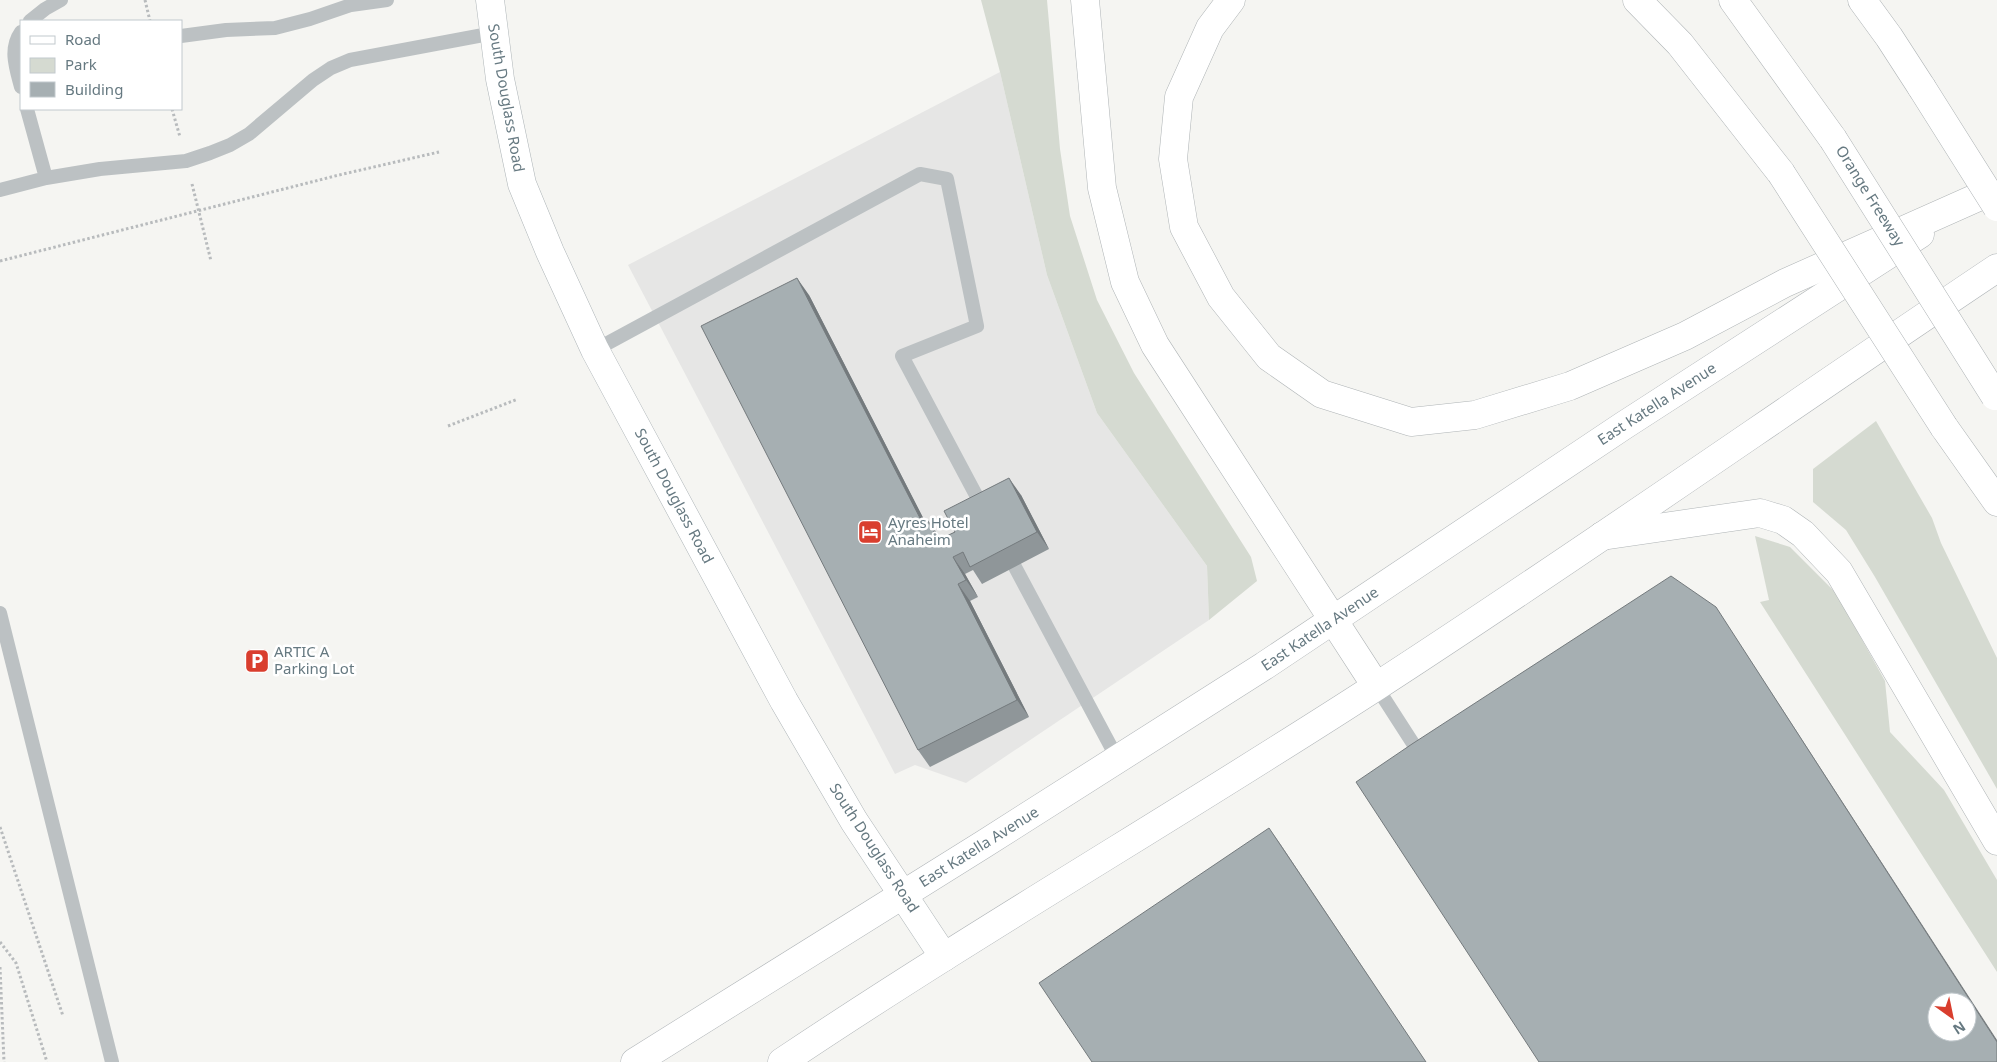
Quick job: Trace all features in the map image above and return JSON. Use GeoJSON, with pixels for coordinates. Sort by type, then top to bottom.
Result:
{"type":"FeatureCollection","features":[{"type":"Feature","properties":{"kind":"main road","name":"South Douglass Road"},"geometry":{"type":"LineString","coordinates":[[490,0],[503,97],[522,184],[550,252],[595,350],[784,701],[854,821],[944,958]]}},
{"type":"Feature","properties":{"kind":"main road"},"geometry":{"type":"LineString","coordinates":[[1085,0],[1102,188],[1125,282],[1155,345],[1376,686]]}},
{"type":"Feature","properties":{"kind":"main road"},"geometry":{"type":"LineString","coordinates":[[1231,0],[1210,28],[1179,97],[1173,159],[1184,227],[1221,297],[1269,357],[1322,394],[1411,422],[1475,415],[1570,386],[1685,336],[1785,283],[1990,197],[1889,37],[1862,0]]}},
{"type":"Feature","properties":{"kind":"main road"},"geometry":{"type":"LineString","coordinates":[[1637,0],[1680,44],[1781,173],[1944,427],[1997,502]]}},
{"type":"Feature","properties":{"kind":"main road","name":"Orange Freeway"},"geometry":{"type":"LineString","coordinates":[[1733,0],[1833,139],[1996,397]]}},
{"type":"Feature","properties":{"kind":"main road","name":"East Katella Avenue"},"geometry":{"type":"LineString","coordinates":[[636,1062],[1118,760],[1334,620],[1623,426],[1990,197]]}},
{"type":"Feature","properties":{"kind":"main road"},"geometry":{"type":"LineString","coordinates":[[782,1062],[866,1006],[1376,686],[1602,536],[1997,268]]}},
{"type":"Feature","properties":{"kind":"main road"},"geometry":{"type":"LineString","coordinates":[[1602,536],[1760,513],[1783,520],[1804,534],[1840,572],[1997,841]]}},
{"type":"Feature","properties":{"kind":"lane"},"geometry":{"type":"LineString","coordinates":[[31,20],[60,0]]}},
{"type":"Feature","properties":{"kind":"lane"},"geometry":{"type":"LineString","coordinates":[[182,36],[226,30],[275,28],[310,20],[347,2],[387,0]]}},
{"type":"Feature","properties":{"kind":"lane"},"geometry":{"type":"LineString","coordinates":[[0,190],[46,178],[100,169],[186,161],[230,146],[249,134],[313,80],[331,68],[350,60],[494,33]]}},
{"type":"Feature","properties":{"kind":"lane"},"geometry":{"type":"LineString","coordinates":[[20,34],[15,43],[14,52],[20,82]]}},
{"type":"Feature","properties":{"kind":"lane"},"geometry":{"type":"LineString","coordinates":[[27,110],[46,178]]}},
{"type":"Feature","properties":{"kind":"lane"},"geometry":{"type":"LineString","coordinates":[[595,350],[920,174],[947,179],[977,326],[902,356],[986,513]]}},
{"type":"Feature","properties":{"kind":"lane"},"geometry":{"type":"LineString","coordinates":[[1015,567],[1118,760]]}},
{"type":"Feature","properties":{"kind":"lane"},"geometry":{"type":"LineString","coordinates":[[0,613],[112,1062]]}},
{"type":"Feature","properties":{"kind":"lane"},"geometry":{"type":"LineString","coordinates":[[1376,686],[1424,761]]}},
{"type":"Feature","properties":{"kind":"path"},"geometry":{"type":"LineString","coordinates":[[145,0],[150,20]]}},
{"type":"Feature","properties":{"kind":"path"},"geometry":{"type":"LineString","coordinates":[[0,262],[339,175],[439,152]]}},
{"type":"Feature","properties":{"kind":"path"},"geometry":{"type":"LineString","coordinates":[[448,426],[518,399]]}},
{"type":"Feature","properties":{"kind":"path"},"geometry":{"type":"LineString","coordinates":[[0,827],[63,1016]]}},
{"type":"Feature","properties":{"kind":"path"},"geometry":{"type":"LineString","coordinates":[[0,942],[16,963],[47,1062]]}},
{"type":"Feature","properties":{"kind":"path"},"geometry":{"type":"LineString","coordinates":[[0,967],[4,1062]]}},
{"type":"Feature","properties":{"kind":"shaded area"},"geometry":{"type":"Polygon","coordinates":[[[1000,72],[1047,275],[1097,413],[1207,566],[1209,620],[966,783],[915,765],[895,774],[628,265],[1000,72]]]}},
{"type":"Feature","properties":{"kind":"green space"},"geometry":{"type":"Polygon","coordinates":[[[981,0],[1047,0],[1060,149],[1070,216],[1097,300],[1134,373],[1251,557],[1257,581],[1209,620],[1207,566],[1097,413],[1047,275],[1000,72],[981,0]]]}},
{"type":"Feature","properties":{"kind":"green space"},"geometry":{"type":"Polygon","coordinates":[[[1876,421],[1932,518],[1941,543],[1997,658],[1997,789],[1846,530],[1813,502],[1813,469],[1876,421]]]}},
{"type":"Feature","properties":{"kind":"green space"},"geometry":{"type":"Polygon","coordinates":[[[1755,536],[1790,547],[1836,593],[1885,681],[1890,732],[1944,790],[1997,880],[1997,972],[1760,602],[1769,600],[1755,536]]]}},
{"type":"Feature","properties":{"kind":"building","name":"Ayres Hotel Anaheim"},"geometry":{"type":"Polygon","coordinates":[[[797,278],[922,522],[927,519],[938,540],[955,532],[944,511],[1009,478],[1037,532],[970,567],[963,552],[953,557],[966,580],[958,584],[1017,700],[918,750],[701,326],[797,278]]]}},
{"type":"Feature","properties":{"kind":"building"},"geometry":{"type":"Polygon","coordinates":[[[1671,576],[1716,607],[1965,992],[1927,992],[1927,1042],[1977,1042],[1977,1011],[1997,1042],[1997,1062],[1539,1062],[1356,782],[1671,576]]]}},
{"type":"Feature","properties":{"kind":"building"},"geometry":{"type":"Polygon","coordinates":[[[1269,828],[1426,1062],[1092,1062],[1039,983],[1269,828]]]}},
{"type":"Feature","properties":{"kind":"place","name":"Ayres Hotel Anaheim"},"geometry":{"type":"Point","coordinates":[870,532]}},
{"type":"Feature","properties":{"kind":"place","name":"ARTIC A Parking Lot"},"geometry":{"type":"Point","coordinates":[257,661]}}]}
